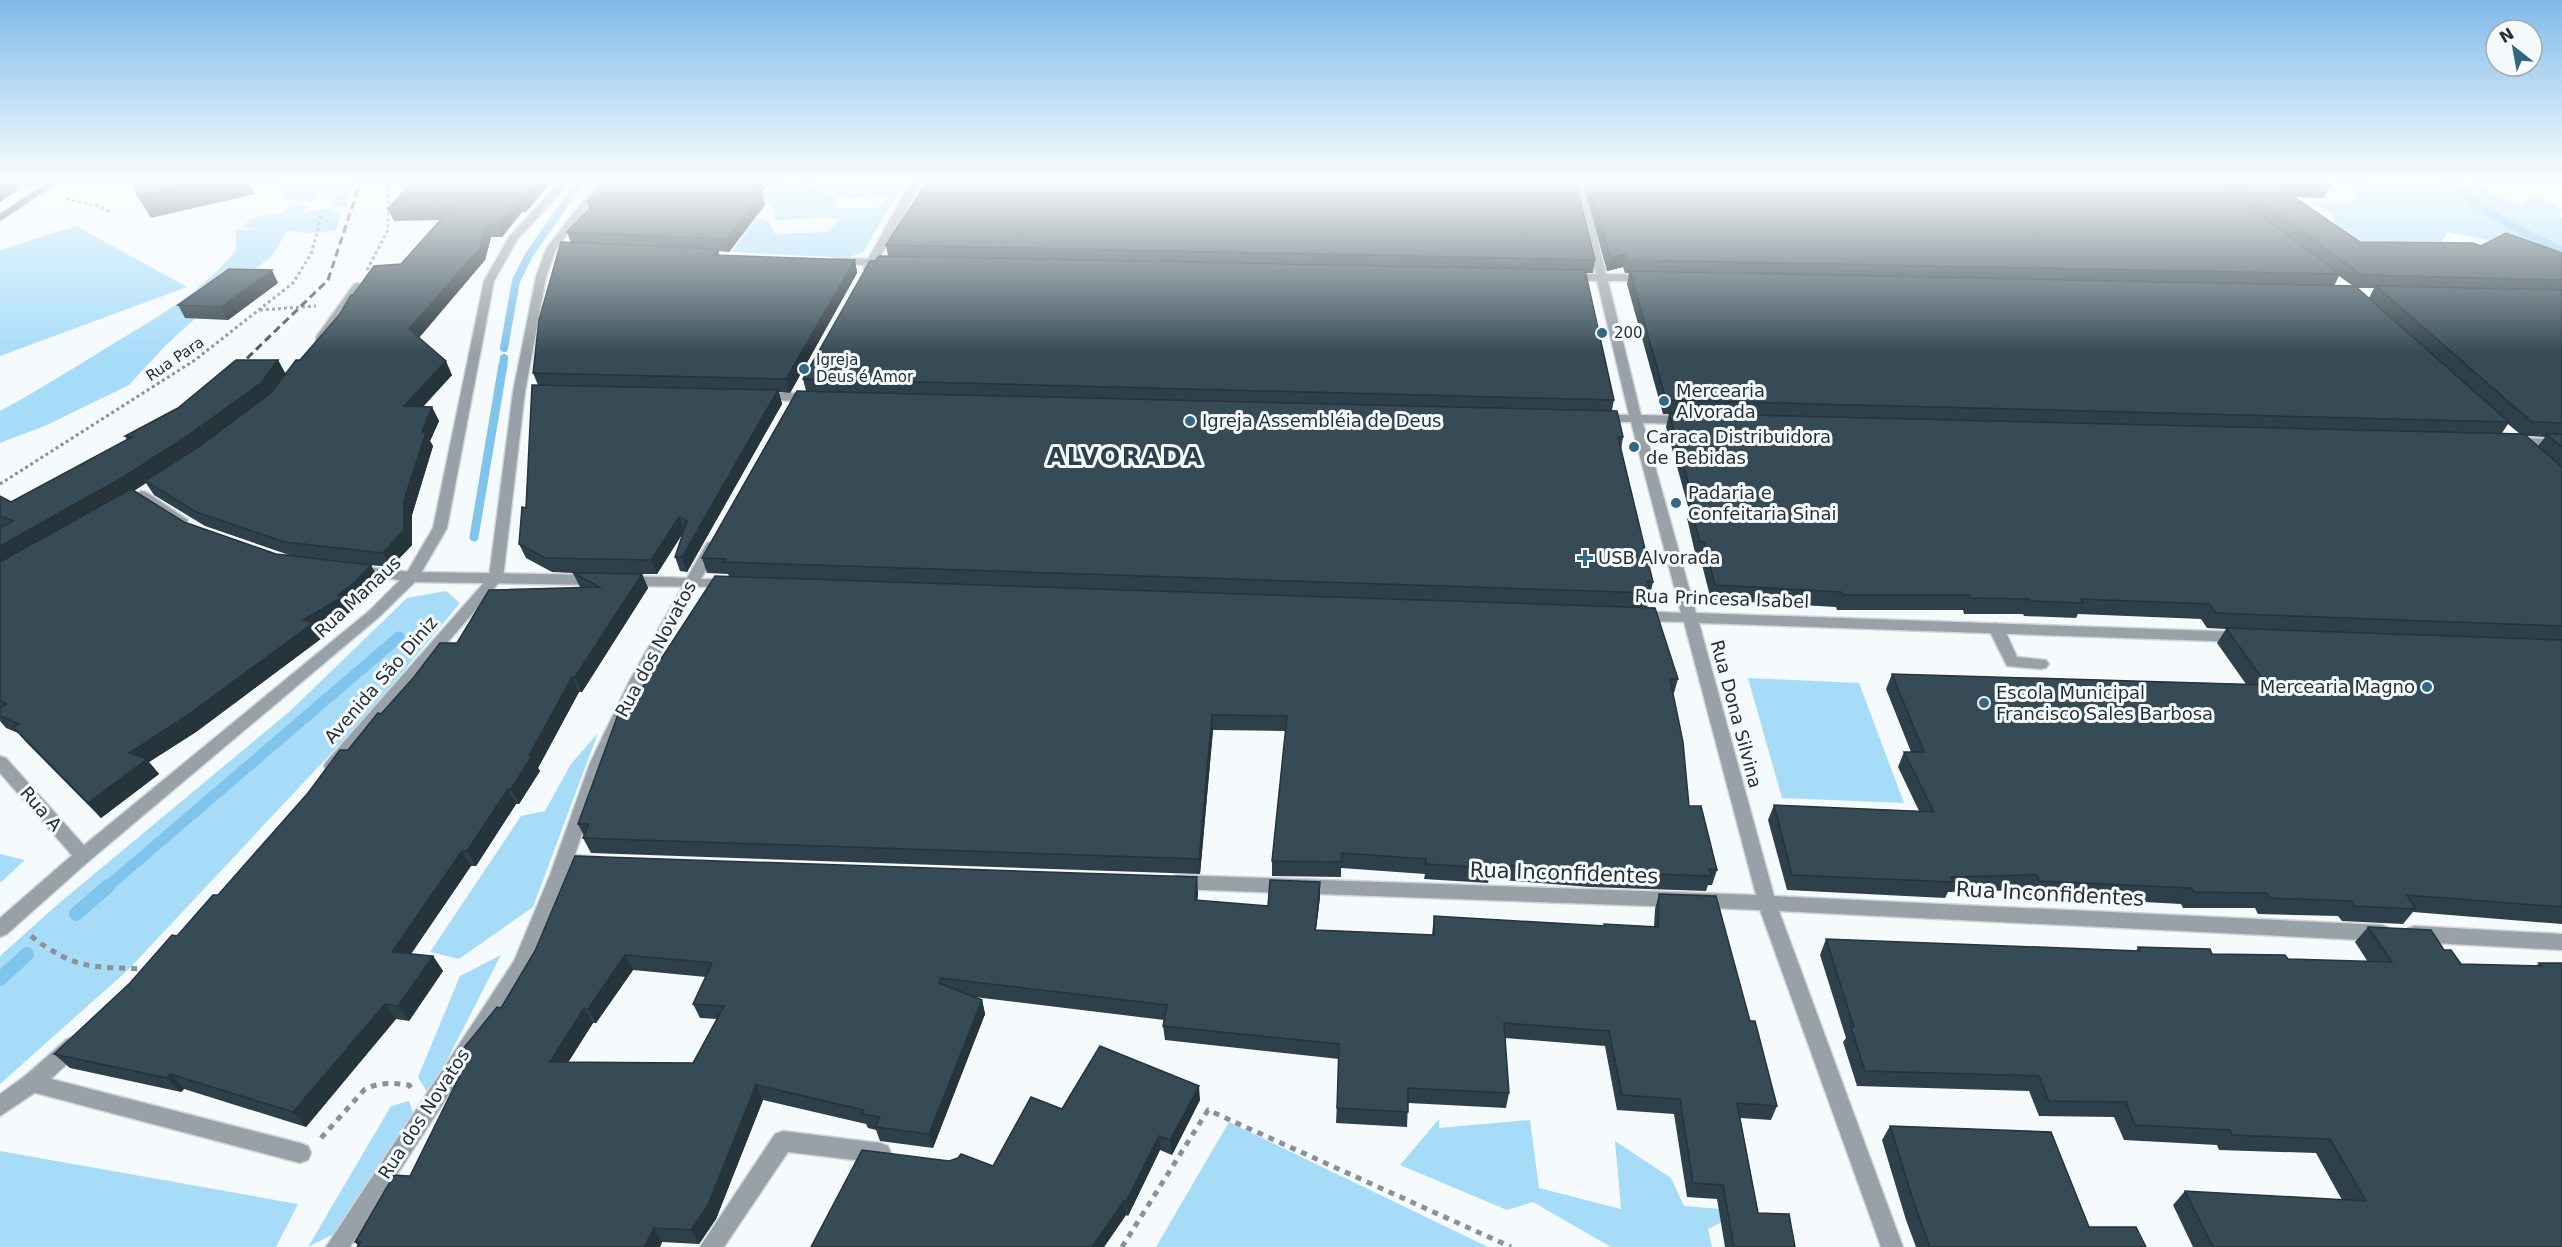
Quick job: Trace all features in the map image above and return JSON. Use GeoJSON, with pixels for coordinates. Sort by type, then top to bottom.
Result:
{"type":"FeatureCollection","features":[{"type":"Feature","properties":{"kind":"street","name":"Rua Manaus"},"geometry":{"type":"LineString","coordinates":[[5,925],[83,855],[374,614],[412,577],[440,528],[489,281],[514,238]]}},
{"type":"Feature","properties":{"kind":"street"},"geometry":{"type":"LineString","coordinates":[[496,578],[541,277],[564,238]]}},
{"type":"Feature","properties":{"kind":"street"},"geometry":{"type":"LineString","coordinates":[[860,283],[885,238]]}},
{"type":"Feature","properties":{"kind":"street","name":"Rua Dona Silvina"},"geometry":{"type":"LineString","coordinates":[[1592,238],[1636,419],[1767,903],[1892,1247]]}},
{"type":"Feature","properties":{"kind":"street"},"geometry":{"type":"LineString","coordinates":[[824,261],[908,263]]}},
{"type":"Feature","properties":{"kind":"street"},"geometry":{"type":"LineString","coordinates":[[1554,276],[1662,279]]}},
{"type":"Feature","properties":{"kind":"street"},"geometry":{"type":"LineString","coordinates":[[314,349],[358,286]]}},
{"type":"Feature","properties":{"kind":"street"},"geometry":{"type":"LineString","coordinates":[[750,396],[821,398]]}},
{"type":"Feature","properties":{"kind":"street"},"geometry":{"type":"LineString","coordinates":[[1590,418],[1696,421]]}},
{"type":"Feature","properties":{"kind":"street"},"geometry":{"type":"LineString","coordinates":[[2495,442],[2514,438],[2562,443]]}},
{"type":"Feature","properties":{"kind":"street"},"geometry":{"type":"LineString","coordinates":[[2514,438],[2536,458]]}},
{"type":"Feature","properties":{"kind":"street"},"geometry":{"type":"LineString","coordinates":[[141,495],[189,525]]}},
{"type":"Feature","properties":{"kind":"street","name":"Rua dos Novatos"},"geometry":{"type":"LineString","coordinates":[[337,1247],[522,965],[564,861],[597,763],[638,680],[721,531]]}},
{"type":"Feature","properties":{"kind":"street"},"geometry":{"type":"LineString","coordinates":[[346,569],[412,577],[751,585]]}},
{"type":"Feature","properties":{"kind":"street","name":"Avenida São Diniz"},"geometry":{"type":"LineString","coordinates":[[325,773],[496,578]]}},
{"type":"Feature","properties":{"kind":"street","name":"Rua Princesa Isabel"},"geometry":{"type":"LineString","coordinates":[[1619,615],[2250,637]]}},
{"type":"Feature","properties":{"kind":"street"},"geometry":{"type":"LineString","coordinates":[[1996,628],[2012,662],[2041,664]]}},
{"type":"Feature","properties":{"kind":"street","name":"Rua A"},"geometry":{"type":"LineString","coordinates":[[0,762],[83,855]]}},
{"type":"Feature","properties":{"kind":"street"},"geometry":{"type":"LineString","coordinates":[[564,861],[611,862]]}},
{"type":"Feature","properties":{"kind":"street","name":"Rua Inconfidentes"},"geometry":{"type":"LineString","coordinates":[[1159,882],[1767,903],[2562,942]]}},
{"type":"Feature","properties":{"kind":"street"},"geometry":{"type":"LineString","coordinates":[[0,1106],[32,1083],[84,1037]]}},
{"type":"Feature","properties":{"kind":"street"},"geometry":{"type":"LineString","coordinates":[[32,1083],[300,1153]]}},
{"type":"Feature","properties":{"kind":"street"},"geometry":{"type":"LineString","coordinates":[[711,1247],[783,1141],[897,1155]]}},
{"type":"Feature","properties":{"kind":"path","name":"Rua Para"},"geometry":{"type":"LineString","coordinates":[[0,484],[195,360],[293,283],[311,254],[316,238]]}},
{"type":"Feature","properties":{"kind":"path"},"geometry":{"type":"LineString","coordinates":[[358,286],[384,238]]}},
{"type":"Feature","properties":{"kind":"path"},"geometry":{"type":"LineString","coordinates":[[258,310],[291,306],[343,307]]}},
{"type":"Feature","properties":{"kind":"path"},"geometry":{"type":"LineString","coordinates":[[5,925],[53,953],[87,967],[153,969]]}},
{"type":"Feature","properties":{"kind":"path"},"geometry":{"type":"LineString","coordinates":[[300,1153],[332,1130],[358,1095],[382,1082],[409,1085],[425,1112]]}},
{"type":"Feature","properties":{"kind":"path"},"geometry":{"type":"LineString","coordinates":[[1122,1247],[1208,1110],[1511,1247]]}},
{"type":"Feature","properties":{"kind":"shaded area"},"geometry":{"type":"Polygon","coordinates":[[[37,238],[98,238],[187,287],[0,356],[0,250],[37,238]]]}},
{"type":"Feature","properties":{"kind":"shaded area"},"geometry":{"type":"Polygon","coordinates":[[[236,238],[283,238],[272,256],[221,295],[165,346],[129,385],[47,425],[0,443],[0,411],[68,372],[176,304],[208,280],[236,250],[236,238]]]}},
{"type":"Feature","properties":{"kind":"shaded area"},"geometry":{"type":"Polygon","coordinates":[[[742,238],[871,238],[864,251],[848,258],[732,252],[742,238]]]}},
{"type":"Feature","properties":{"kind":"shaded area"},"geometry":{"type":"Polygon","coordinates":[[[2330,238],[2444,238],[2436,250],[2355,249],[2330,238]]]}},
{"type":"Feature","properties":{"kind":"shaded area"},"geometry":{"type":"Polygon","coordinates":[[[2478,238],[2562,238],[2562,261],[2525,248],[2478,238]]]}},
{"type":"Feature","properties":{"kind":"shaded area"},"geometry":{"type":"Polygon","coordinates":[[[446,591],[460,603],[366,716],[128,970],[0,1084],[0,956],[58,904],[289,712],[407,598],[446,591]]]}},
{"type":"Feature","properties":{"kind":"shaded area"},"geometry":{"type":"Polygon","coordinates":[[[1748,678],[1859,683],[1904,803],[1782,798],[1748,678]]]}},
{"type":"Feature","properties":{"kind":"shaded area"},"geometry":{"type":"Polygon","coordinates":[[[598,733],[533,907],[459,959],[430,952],[521,816],[545,811],[571,764],[598,733]]]}},
{"type":"Feature","properties":{"kind":"shaded area"},"geometry":{"type":"Polygon","coordinates":[[[0,854],[25,860],[0,883],[0,854]]]}},
{"type":"Feature","properties":{"kind":"shaded area"},"geometry":{"type":"Polygon","coordinates":[[[501,955],[429,1095],[418,1077],[460,976],[501,955]]]}},
{"type":"Feature","properties":{"kind":"shaded area"},"geometry":{"type":"Polygon","coordinates":[[[409,1101],[414,1116],[335,1241],[332,1235],[308,1247],[391,1106],[409,1101]]]}},
{"type":"Feature","properties":{"kind":"shaded area"},"geometry":{"type":"Polygon","coordinates":[[[1439,1119],[1439,1128],[1530,1120],[1539,1188],[1621,1209],[1615,1141],[1671,1178],[1684,1206],[1745,1211],[1708,1229],[1712,1247],[1611,1247],[1533,1202],[1507,1210],[1400,1165],[1439,1119]]]}},
{"type":"Feature","properties":{"kind":"shaded area"},"geometry":{"type":"Polygon","coordinates":[[[1229,1122],[1488,1247],[1156,1247],[1229,1122]]]}},
{"type":"Feature","properties":{"kind":"shaded area"},"geometry":{"type":"Polygon","coordinates":[[[0,1151],[298,1204],[276,1247],[0,1247],[0,1151]]]}},
{"type":"Feature","properties":{"kind":"building"},"geometry":{"type":"Polygon","coordinates":[[[424,238],[483,238],[480,248],[409,329],[446,361],[404,406],[432,407],[422,432],[426,432],[404,500],[404,530],[383,553],[285,542],[196,512],[145,481],[200,446],[272,392],[296,360],[300,360],[340,314],[351,295],[374,266],[401,264],[424,238]]]}},
{"type":"Feature","properties":{"kind":"building"},"geometry":{"type":"Polygon","coordinates":[[[890,238],[1590,238],[1595,260],[886,245],[890,238]]]}},
{"type":"Feature","properties":{"kind":"building"},"geometry":{"type":"Polygon","coordinates":[[[1604,238],[2292,238],[2340,274],[1627,260],[1625,254],[1610,258],[1604,238]]]}},
{"type":"Feature","properties":{"kind":"building"},"geometry":{"type":"Polygon","coordinates":[[[2311,238],[2354,238],[2360,242],[2472,243],[2481,246],[2496,238],[2521,238],[2562,253],[2562,280],[2362,275],[2311,238]]]}},
{"type":"Feature","properties":{"kind":"building"},"geometry":{"type":"Polygon","coordinates":[[[561,242],[718,249],[713,255],[855,260],[786,379],[533,373],[539,320],[561,242]]]}},
{"type":"Feature","properties":{"kind":"building"},"geometry":{"type":"Polygon","coordinates":[[[879,256],[1585,270],[1614,400],[803,379],[870,261],[875,261],[879,256]]]}},
{"type":"Feature","properties":{"kind":"building"},"geometry":{"type":"Polygon","coordinates":[[[229,269],[272,270],[221,307],[178,305],[229,269]]]}},
{"type":"Feature","properties":{"kind":"building"},"geometry":{"type":"Polygon","coordinates":[[[1630,271],[2355,286],[2509,422],[1666,400],[1630,271]]]}},
{"type":"Feature","properties":{"kind":"building"},"geometry":{"type":"Polygon","coordinates":[[[2376,286],[2562,290],[2562,423],[2532,422],[2376,286]]]}},
{"type":"Feature","properties":{"kind":"building"},"geometry":{"type":"Polygon","coordinates":[[[236,360],[278,360],[261,383],[187,436],[125,476],[0,546],[0,528],[13,521],[0,516],[0,496],[11,502],[132,437],[125,436],[178,408],[236,360]]]}},
{"type":"Feature","properties":{"kind":"building"},"geometry":{"type":"Polygon","coordinates":[[[532,385],[778,390],[682,557],[675,557],[687,521],[679,517],[651,560],[545,558],[519,544],[522,507],[526,508],[532,385]]]}},
{"type":"Feature","properties":{"kind":"building"},"geometry":{"type":"Polygon","coordinates":[[[797,391],[1617,411],[1623,437],[1618,437],[1653,582],[1647,581],[1651,593],[724,562],[726,559],[702,558],[797,391]]]}},
{"type":"Feature","properties":{"kind":"building"},"geometry":{"type":"Polygon","coordinates":[[[1669,413],[2524,434],[2562,467],[2562,626],[2216,613],[2209,604],[2081,599],[2083,603],[1971,598],[1969,595],[1843,595],[1841,592],[1715,585],[1704,542],[1700,542],[1690,503],[1694,503],[1669,413]]]}},
{"type":"Feature","properties":{"kind":"building"},"geometry":{"type":"Polygon","coordinates":[[[2546,434],[2562,434],[2562,447],[2546,434]]]}},
{"type":"Feature","properties":{"kind":"building"},"geometry":{"type":"Polygon","coordinates":[[[131,489],[184,522],[276,554],[371,565],[355,582],[338,595],[344,596],[303,620],[313,623],[185,717],[129,753],[147,759],[88,803],[13,727],[19,724],[0,716],[0,708],[7,704],[0,700],[0,562],[131,489]]]}},
{"type":"Feature","properties":{"kind":"building"},"geometry":{"type":"Polygon","coordinates":[[[573,573],[642,574],[575,677],[572,677],[529,756],[532,756],[511,789],[508,789],[467,851],[462,851],[392,952],[433,956],[398,1006],[385,1004],[293,1112],[170,1074],[167,1078],[54,1054],[130,983],[172,935],[177,936],[213,895],[218,895],[308,793],[340,750],[348,750],[378,713],[381,714],[414,677],[440,643],[457,643],[489,590],[600,587],[573,573]]]}},
{"type":"Feature","properties":{"kind":"building"},"geometry":{"type":"Polygon","coordinates":[[[715,576],[1655,608],[1678,679],[1670,679],[1683,742],[1689,806],[1701,806],[1717,870],[1709,869],[1711,876],[1594,872],[1490,864],[1490,868],[1426,864],[1426,859],[1342,853],[1341,862],[1272,861],[1287,716],[1212,715],[1199,859],[583,838],[589,824],[578,824],[620,709],[624,702],[633,702],[715,576]]]}},
{"type":"Feature","properties":{"kind":"building"},"geometry":{"type":"Polygon","coordinates":[[[2226,628],[2562,640],[2562,907],[2407,895],[2416,909],[2354,906],[2351,901],[2270,898],[2266,893],[2194,892],[2191,888],[2039,881],[2036,875],[1951,877],[1953,882],[1792,875],[1774,805],[1934,812],[1904,752],[1924,752],[1892,674],[2267,685],[2226,628]]]}},
{"type":"Feature","properties":{"kind":"building"},"geometry":{"type":"Polygon","coordinates":[[[575,856],[1197,877],[1195,900],[1268,906],[1270,880],[1320,882],[1315,930],[1434,935],[1434,916],[1658,927],[1659,894],[1716,896],[1750,1021],[1755,1021],[1777,1106],[1737,1103],[1758,1213],[1789,1214],[1795,1247],[1734,1247],[1723,1185],[1693,1183],[1680,1099],[1622,1095],[1609,1031],[1504,1023],[1509,1093],[1408,1088],[1408,1112],[1337,1108],[1339,1044],[1163,1026],[1167,1005],[941,978],[939,983],[982,1000],[929,1134],[875,1127],[880,1117],[862,1114],[864,1110],[756,1085],[708,1205],[691,1230],[654,1228],[644,1247],[357,1247],[361,1242],[355,1242],[394,1175],[410,1176],[470,1055],[459,1054],[497,1007],[501,1008],[535,951],[575,856]],[[625,955],[588,1009],[584,1008],[550,1062],[693,1063],[724,1006],[693,1004],[712,963],[625,955]]]}},
{"type":"Feature","properties":{"kind":"building"},"geometry":{"type":"Polygon","coordinates":[[[2368,927],[2431,930],[2444,950],[2451,950],[2461,964],[2542,966],[2539,963],[2562,963],[2562,1247],[2213,1247],[2185,1191],[2366,1201],[2330,1139],[2232,1135],[2230,1130],[2135,1125],[2126,1102],[2049,1101],[2039,1076],[1865,1071],[1851,1027],[1854,1027],[1826,939],[2140,951],[2138,947],[2210,949],[2212,954],[2285,955],[2288,959],[2392,962],[2368,927]]]}},
{"type":"Feature","properties":{"kind":"building"},"geometry":{"type":"Polygon","coordinates":[[[1100,1046],[1199,1086],[1170,1140],[1159,1136],[1126,1202],[1124,1201],[1092,1247],[811,1247],[862,1150],[949,1161],[958,1158],[961,1154],[993,1166],[1031,1097],[1062,1109],[1100,1046]]]}},
{"type":"Feature","properties":{"kind":"building"},"geometry":{"type":"Polygon","coordinates":[[[1890,1126],[2051,1132],[2089,1227],[2136,1227],[2146,1247],[1930,1247],[1890,1126]]]}},
{"type":"Feature","properties":{"kind":"waterway"},"geometry":{"type":"LineString","coordinates":[[504,348],[516,281],[541,238]]}},
{"type":"Feature","properties":{"kind":"waterway"},"geometry":{"type":"LineString","coordinates":[[2537,238],[2562,250]]}},
{"type":"Feature","properties":{"kind":"waterway"},"geometry":{"type":"LineString","coordinates":[[503,367],[504,358]]}},
{"type":"Feature","properties":{"kind":"waterway"},"geometry":{"type":"LineString","coordinates":[[474,537],[503,365]]}},
{"type":"Feature","properties":{"kind":"waterway"},"geometry":{"type":"LineString","coordinates":[[106,888],[399,637]]}},
{"type":"Feature","properties":{"kind":"waterway"},"geometry":{"type":"LineString","coordinates":[[76,914],[108,886]]}},
{"type":"Feature","properties":{"kind":"waterway"},"geometry":{"type":"LineString","coordinates":[[0,979],[27,954]]}},
{"type":"Feature","properties":{"kind":"railway"},"geometry":{"type":"LineString","coordinates":[[238,367],[328,280],[342,238]]}},
{"type":"Feature","properties":{"kind":"railway"},"geometry":{"type":"LineString","coordinates":[[233,372],[238,367]]}},
{"type":"Feature","properties":{"kind":"place","name":"200"},"geometry":{"type":"Point","coordinates":[1602,333]}},
{"type":"Feature","properties":{"kind":"place","name":"Igreja Deus é Amor"},"geometry":{"type":"Point","coordinates":[804,369]}},
{"type":"Feature","properties":{"kind":"place","name":"Mercearia Alvorada"},"geometry":{"type":"Point","coordinates":[1664,401]}},
{"type":"Feature","properties":{"kind":"place","name":"Igreja Assembléia de Deus"},"geometry":{"type":"Point","coordinates":[1190,421]}},
{"type":"Feature","properties":{"kind":"place","name":"Caraca Distribuidora de Bebidas"},"geometry":{"type":"Point","coordinates":[1634,447]}},
{"type":"Feature","properties":{"kind":"place","name":"Padaria e Confeitaria Sinai"},"geometry":{"type":"Point","coordinates":[1676,503]}},
{"type":"Feature","properties":{"kind":"place","name":"USB Alvorada"},"geometry":{"type":"Point","coordinates":[1585,558]}},
{"type":"Feature","properties":{"kind":"place","name":"Mercearia Magno"},"geometry":{"type":"Point","coordinates":[2427,687]}},
{"type":"Feature","properties":{"kind":"place","name":"Escola Municipal Francisco Sales Barbosa"},"geometry":{"type":"Point","coordinates":[1984,703]}},
{"type":"Feature","properties":{"kind":"district","name":"ALVORADA"},"geometry":{"type":"Point","coordinates":[1125,457]}}]}
